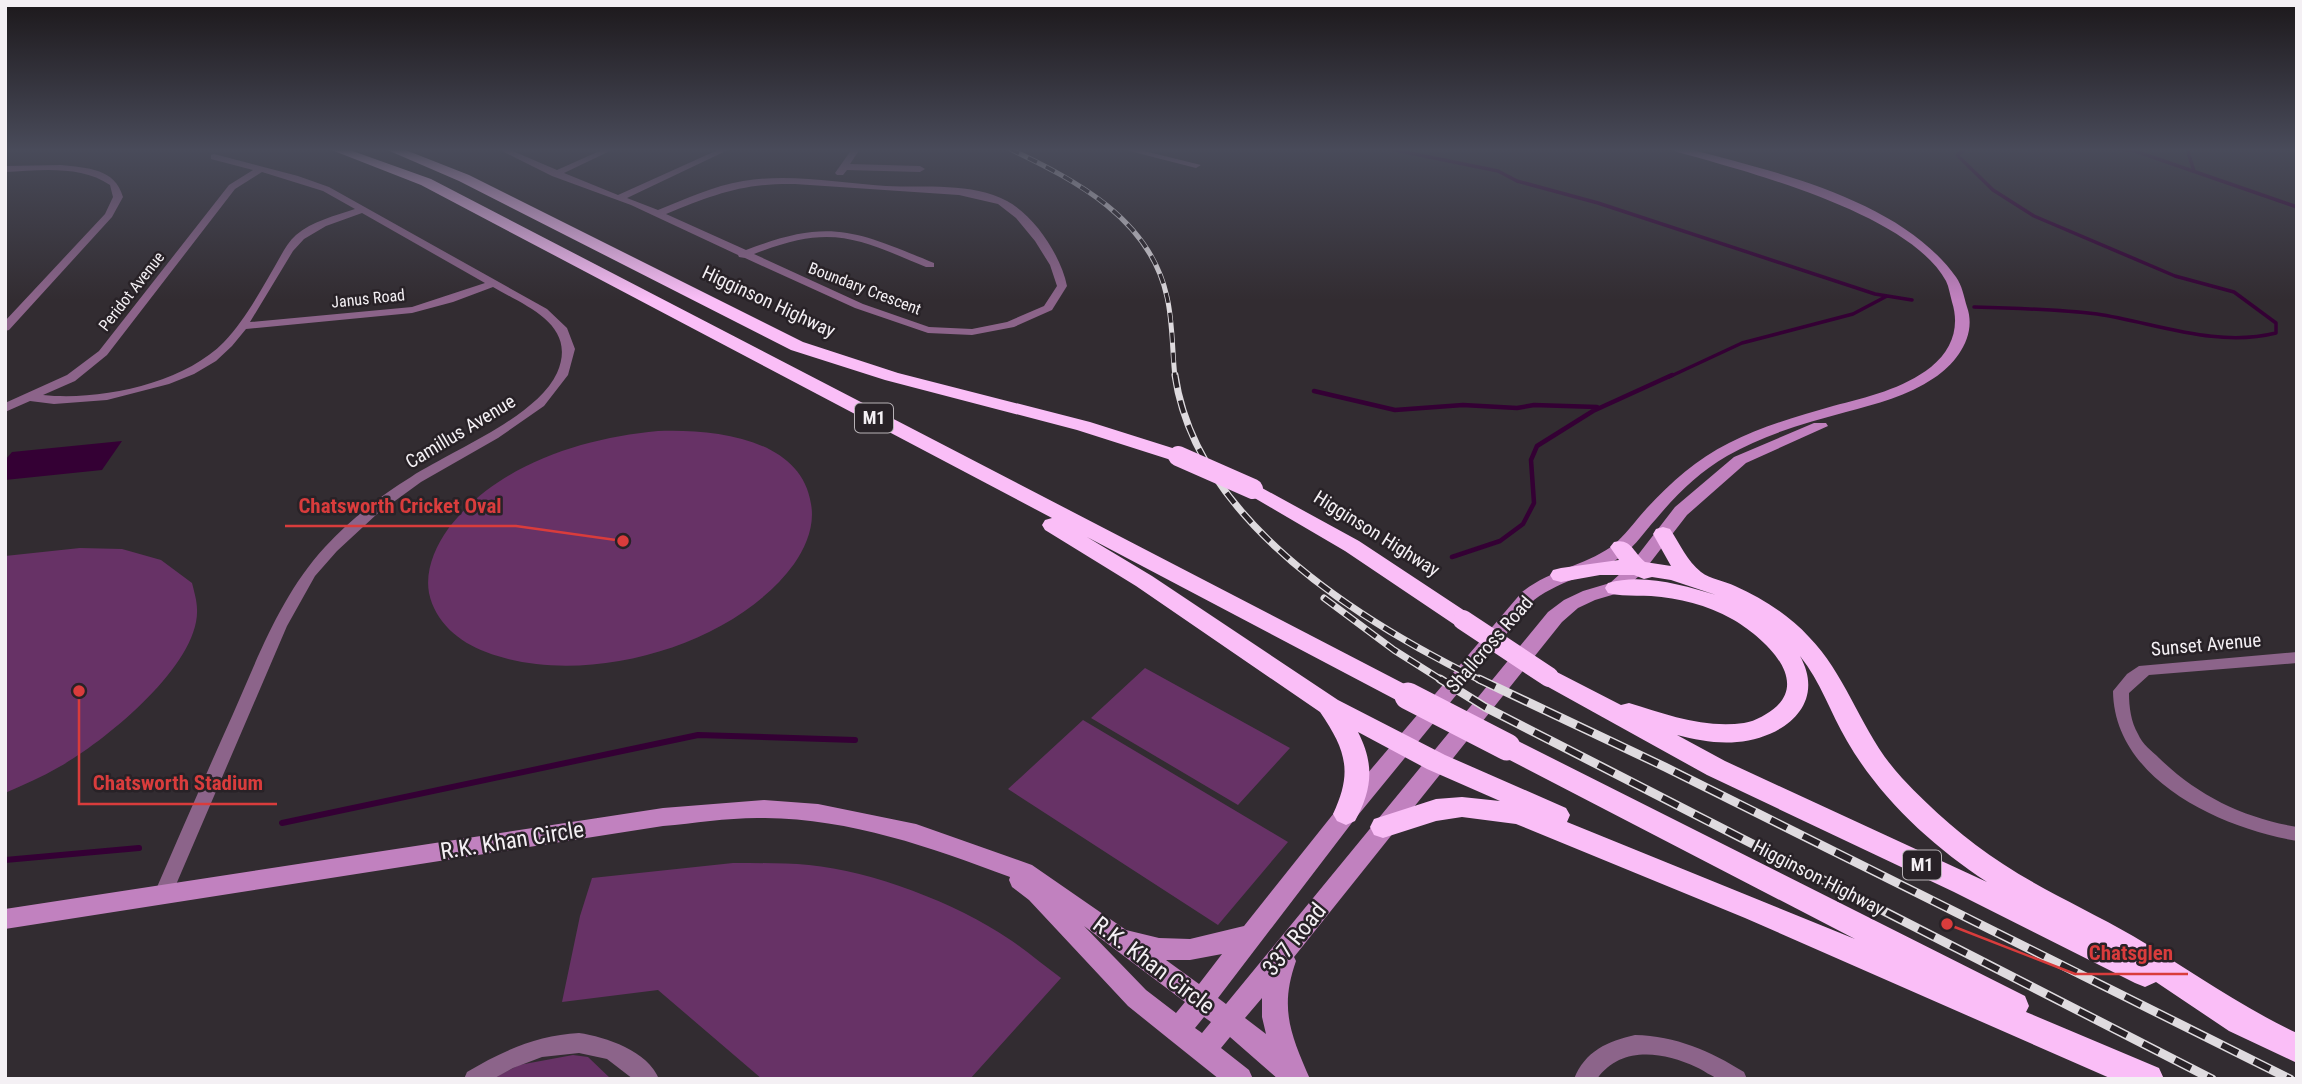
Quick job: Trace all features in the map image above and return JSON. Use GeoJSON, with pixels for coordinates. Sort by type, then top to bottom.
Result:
{"type":"FeatureCollection","features":[{"type":"Feature","properties":{"kind":"highway","name":"Higginson Highway"},"geometry":{"type":"LineString","coordinates":[[459,200],[1408,696],[2157,1079]]}},
{"type":"Feature","properties":{"kind":"highway","name":"Higginson Highway"},"geometry":{"type":"LineString","coordinates":[[507,200],[797,346],[852,366],[1090,428],[1178,456],[1252,489],[1352,546],[1549,677],[1716,768],[1964,884],[2297,1049]]}},
{"type":"Feature","properties":{"kind":"highway"},"geometry":{"type":"LineString","coordinates":[[897,430],[1144,581],[1329,706],[1436,762],[1675,867],[1755,909]]}},
{"type":"Feature","properties":{"kind":"highway"},"geometry":{"type":"LineString","coordinates":[[1663,534],[1690,586]]}},
{"type":"Feature","properties":{"kind":"highway"},"geometry":{"type":"LineString","coordinates":[[1561,575],[1610,567],[1629,557],[1743,615],[1778,644],[1797,676],[1797,688],[1789,708],[1769,724],[1735,733],[1689,728],[1597,704]]}},
{"type":"Feature","properties":{"kind":"highway"},"geometry":{"type":"LineString","coordinates":[[1616,588],[1690,586],[1744,599],[1774,619],[1798,640],[1826,675],[1858,738],[1877,765],[1916,809],[1961,849],[2252,1027]]}},
{"type":"Feature","properties":{"kind":"highway"},"geometry":{"type":"LineString","coordinates":[[1329,706],[1348,735],[1357,757],[1359,786],[1346,814]]}},
{"type":"Feature","properties":{"kind":"highway"},"geometry":{"type":"LineString","coordinates":[[1383,827],[1436,810],[1462,807],[1518,814],[1755,909],[2148,1079]]}},
{"type":"Feature","properties":{"kind":"street"},"geometry":{"type":"LineString","coordinates":[[5,328],[109,215],[117,200]]}},
{"type":"Feature","properties":{"kind":"street","name":"Peridot Avenue"},"geometry":{"type":"LineString","coordinates":[[5,408],[71,378],[103,353],[222,200]]}},
{"type":"Feature","properties":{"kind":"street","name":"Camillus Avenue"},"geometry":{"type":"LineString","coordinates":[[163,894],[279,626],[310,573],[372,511],[416,479],[524,416],[540,403],[562,375],[569,349],[563,330],[543,311],[345,200]]}},
{"type":"Feature","properties":{"kind":"street"},"geometry":{"type":"LineString","coordinates":[[622,200],[657,214]]}},
{"type":"Feature","properties":{"kind":"street","name":"Boundary Crescent"},"geometry":{"type":"LineString","coordinates":[[657,214],[693,200]]}},
{"type":"Feature","properties":{"kind":"street","name":"Boundary Crescent"},"geometry":{"type":"LineString","coordinates":[[657,214],[743,255],[906,324],[944,332],[972,332],[1010,326],[1048,308],[1060,293],[1062,279],[1019,214],[1000,202],[989,200]]}},
{"type":"Feature","properties":{"kind":"street","name":"Shallcross Road"},"geometry":{"type":"LineString","coordinates":[[1383,827],[1555,617],[1589,594],[1616,588],[1629,557],[1672,489],[1722,452],[1777,429],[1880,398],[1931,374],[1948,359],[1961,340],[1964,327],[1959,294],[1937,262],[1909,238],[1860,209],[1838,200]]}},
{"type":"Feature","properties":{"kind":"street"},"geometry":{"type":"LineString","coordinates":[[32,398],[77,400],[121,394],[178,376],[215,356],[227,346],[296,241],[313,228],[364,209]]}},
{"type":"Feature","properties":{"kind":"street"},"geometry":{"type":"LineString","coordinates":[[743,255],[786,238],[828,232],[862,237],[930,265]]}},
{"type":"Feature","properties":{"kind":"street","name":"Janus Road"},"geometry":{"type":"LineString","coordinates":[[241,326],[412,310],[495,283]]}},
{"type":"Feature","properties":{"kind":"street","name":"Shallcross Road"},"geometry":{"type":"LineString","coordinates":[[1629,557],[1663,534],[1681,511],[1740,460],[1862,411],[1880,398]]}},
{"type":"Feature","properties":{"kind":"street","name":"Shallcross Road"},"geometry":{"type":"LineString","coordinates":[[1346,814],[1528,596],[1561,575]]}},
{"type":"Feature","properties":{"kind":"street","name":"Sunset Avenue"},"geometry":{"type":"LineString","coordinates":[[2297,657],[2145,670],[2121,691],[2121,711],[2132,740],[2163,774],[2228,815],[2263,828],[2297,834]]}},
{"type":"Feature","properties":{"kind":"street","name":"R.K. Khan Circle"},"geometry":{"type":"LineString","coordinates":[[10,920],[663,817],[764,809],[867,821],[954,845],[1024,872],[1046,885],[1203,1001],[1279,1060],[1298,1079]]}},
{"type":"Feature","properties":{"kind":"street","name":"337 Road"},"geometry":{"type":"LineString","coordinates":[[1178,1031],[1346,814]]}},
{"type":"Feature","properties":{"kind":"street","name":"337 Road"},"geometry":{"type":"LineString","coordinates":[[1204,1050],[1383,827]]}},
{"type":"Feature","properties":{"kind":"street","name":"R.K. Khan Circle"},"geometry":{"type":"LineString","coordinates":[[1002,864],[1037,894],[1137,998],[1240,1079]]}},
{"type":"Feature","properties":{"kind":"street"},"geometry":{"type":"LineString","coordinates":[[1114,935],[1133,943],[1174,951],[1195,951],[1222,945],[1252,933]]}},
{"type":"Feature","properties":{"kind":"street"},"geometry":{"type":"LineString","coordinates":[[1291,944],[1275,982],[1273,1010],[1276,1032],[1298,1079]]}},
{"type":"Feature","properties":{"kind":"street"},"geometry":{"type":"LineString","coordinates":[[474,1079],[501,1062],[529,1052],[559,1045],[582,1044],[615,1052],[649,1079]]}},
{"type":"Feature","properties":{"kind":"street"},"geometry":{"type":"LineString","coordinates":[[1584,1079],[1598,1059],[1616,1049],[1635,1044],[1660,1045],[1684,1051],[1707,1060],[1737,1079]]}},
{"type":"Feature","properties":{"kind":"shaded area"},"geometry":{"type":"Polygon","coordinates":[[[658,431],[703,432],[751,442],[772,451],[790,464],[804,482],[812,512],[808,536],[794,564],[767,593],[734,618],[695,639],[653,653],[609,663],[566,666],[524,662],[476,648],[450,630],[432,603],[428,576],[439,544],[448,529],[468,507],[490,488],[542,459],[600,440],[658,431]]]}},
{"type":"Feature","properties":{"kind":"shaded area"},"geometry":{"type":"Polygon","coordinates":[[[122,441],[102,470],[5,480],[5,460],[12,452],[122,441]]]}},
{"type":"Feature","properties":{"kind":"shaded area"},"geometry":{"type":"Polygon","coordinates":[[[80,548],[122,549],[161,560],[192,583],[197,609],[194,631],[183,654],[166,677],[123,721],[78,756],[5,793],[5,556],[80,548]]]}},
{"type":"Feature","properties":{"kind":"shaded area"},"geometry":{"type":"Polygon","coordinates":[[[1145,668],[1290,748],[1238,805],[1091,718],[1145,668]]]}},
{"type":"Feature","properties":{"kind":"shaded area"},"geometry":{"type":"Polygon","coordinates":[[[1083,720],[1288,842],[1218,925],[1008,789],[1083,720]]]}},
{"type":"Feature","properties":{"kind":"shaded area"},"geometry":{"type":"Polygon","coordinates":[[[733,863],[800,864],[834,868],[913,891],[988,926],[1061,978],[970,1079],[762,1079],[658,990],[562,1002],[580,916],[592,878],[733,863]]]}},
{"type":"Feature","properties":{"kind":"shaded area"},"geometry":{"type":"Polygon","coordinates":[[[573,1055],[588,1057],[611,1079],[492,1079],[519,1065],[573,1055]]]}},
{"type":"Feature","properties":{"kind":"waterway"},"geometry":{"type":"LineString","coordinates":[[1585,200],[1875,294],[1912,300]]}},
{"type":"Feature","properties":{"kind":"waterway"},"geometry":{"type":"LineString","coordinates":[[1974,307],[2097,314],[2231,338],[2276,333],[2276,323],[2234,292],[2175,276],[2034,216],[2008,200]]}},
{"type":"Feature","properties":{"kind":"waterway"},"geometry":{"type":"LineString","coordinates":[[2276,200],[2297,207]]}},
{"type":"Feature","properties":{"kind":"waterway"},"geometry":{"type":"LineString","coordinates":[[1669,377],[1742,343],[1853,314],[1887,296]]}},
{"type":"Feature","properties":{"kind":"waterway"},"geometry":{"type":"LineString","coordinates":[[1452,557],[1500,541],[1523,524],[1534,503],[1531,460],[1537,446],[1593,411],[1672,375]]}},
{"type":"Feature","properties":{"kind":"waterway"},"geometry":{"type":"LineString","coordinates":[[1314,391],[1395,410],[1463,405],[1517,408],[1534,405],[1597,407]]}},
{"type":"Feature","properties":{"kind":"waterway"},"geometry":{"type":"LineString","coordinates":[[282,823],[698,735],[855,740]]}},
{"type":"Feature","properties":{"kind":"waterway"},"geometry":{"type":"LineString","coordinates":[[5,860],[139,848]]}},
{"type":"Feature","properties":{"kind":"railway"},"geometry":{"type":"LineString","coordinates":[[1099,200],[1128,224],[1145,245],[1158,270],[1167,297],[1175,377]]}},
{"type":"Feature","properties":{"kind":"railway"},"geometry":{"type":"LineString","coordinates":[[1175,375],[1189,428],[1215,476],[1249,520],[1291,561],[1337,597],[1386,629],[1482,681]]}},
{"type":"Feature","properties":{"kind":"railway"},"geometry":{"type":"LineString","coordinates":[[1324,598],[1394,650],[1443,681]]}},
{"type":"Feature","properties":{"kind":"railway"},"geometry":{"type":"LineString","coordinates":[[1440,679],[1485,707],[2212,1079]]}},
{"type":"Feature","properties":{"kind":"railway"},"geometry":{"type":"LineString","coordinates":[[1479,679],[1665,767],[2290,1079]]}},
{"type":"Feature","properties":{"kind":"place","name":"Chatsworth Cricket Oval"},"geometry":{"type":"Point","coordinates":[623,541]}},
{"type":"Feature","properties":{"kind":"place","name":"Chatsworth Stadium"},"geometry":{"type":"Point","coordinates":[79,691]}},
{"type":"Feature","properties":{"kind":"place","name":"Chatsglen"},"geometry":{"type":"Point","coordinates":[1947,924]}}]}
